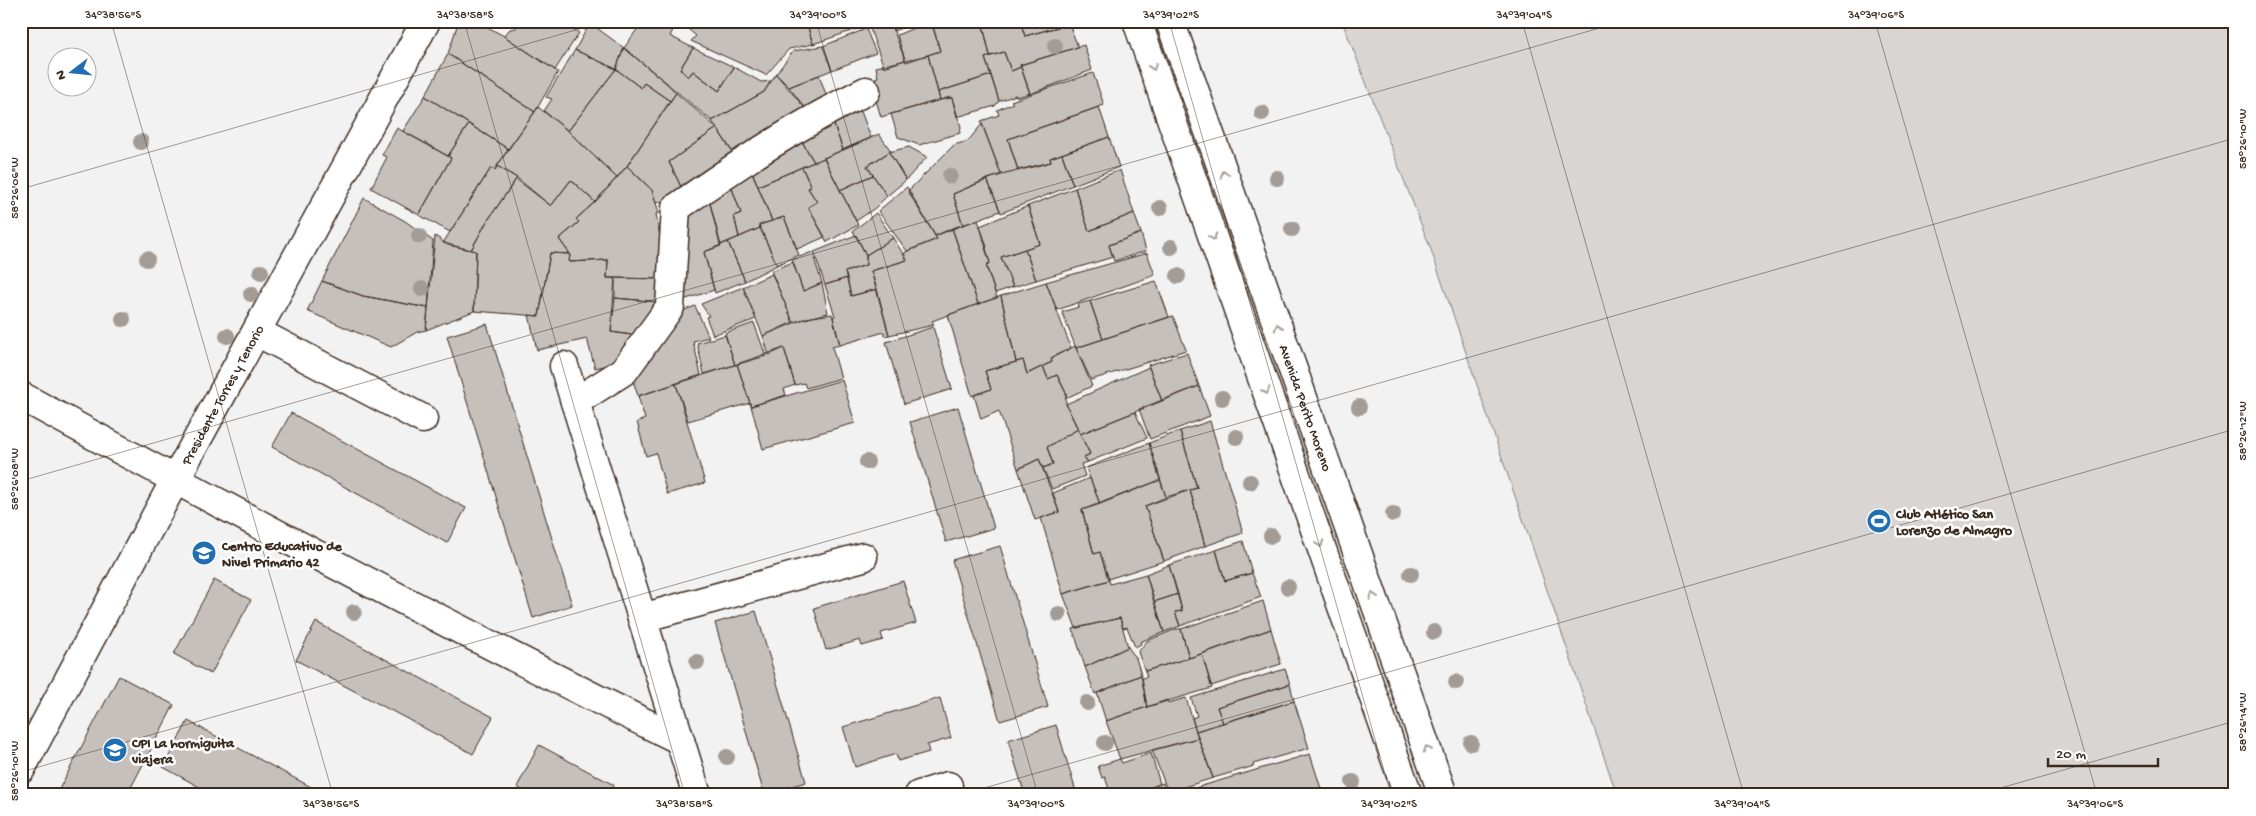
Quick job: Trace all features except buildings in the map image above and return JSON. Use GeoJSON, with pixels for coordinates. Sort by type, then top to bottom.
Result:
{"type":"FeatureCollection","features":[{"type":"Feature","properties":{"kind":"street","name":"Presidente Torres y Tenorio"},"geometry":{"type":"LineString","coordinates":[[21,769],[175,480],[426,21]]}},
{"type":"Feature","properties":{"kind":"street"},"geometry":{"type":"LineString","coordinates":[[1137,21],[1408,795]]}},
{"type":"Feature","properties":{"kind":"street","name":"Avenida Perito Moreno"},"geometry":{"type":"LineString","coordinates":[[1170,21],[1443,795]]}},
{"type":"Feature","properties":{"kind":"street"},"geometry":{"type":"LineString","coordinates":[[574,402],[624,371],[670,307],[676,208],[741,162],[806,122],[866,91]]}},
{"type":"Feature","properties":{"kind":"street"},"geometry":{"type":"LineString","coordinates":[[256,332],[423,420]]}},
{"type":"Feature","properties":{"kind":"street"},"geometry":{"type":"LineString","coordinates":[[564,366],[697,795]]}},
{"type":"Feature","properties":{"kind":"street"},"geometry":{"type":"LineString","coordinates":[[21,396],[175,480],[568,685],[680,740]]}},
{"type":"Feature","properties":{"kind":"street"},"geometry":{"type":"LineString","coordinates":[[642,618],[863,556]]}},
{"type":"Feature","properties":{"kind":"street"},"geometry":{"type":"LineString","coordinates":[[919,795],[948,786]]}},
{"type":"Feature","properties":{"kind":"shaded area","name":"Club Atlético San Lorenzo de Almagro"},"geometry":{"type":"Polygon","coordinates":[[[1342,21],[2235,21],[2235,795],[1617,795],[1430,247],[1342,21]]]}},
{"type":"Feature","properties":{"kind":"place","name":"Club Atlético San Lorenzo de Almagro"},"geometry":{"type":"Point","coordinates":[1879,521]}},
{"type":"Feature","properties":{"kind":"place","name":"Centro Educativo de Nivel Primario 42"},"geometry":{"type":"Point","coordinates":[204,553]}},
{"type":"Feature","properties":{"kind":"place","name":"CPI La hormiguita viajera"},"geometry":{"type":"Point","coordinates":[115,750]}}]}
